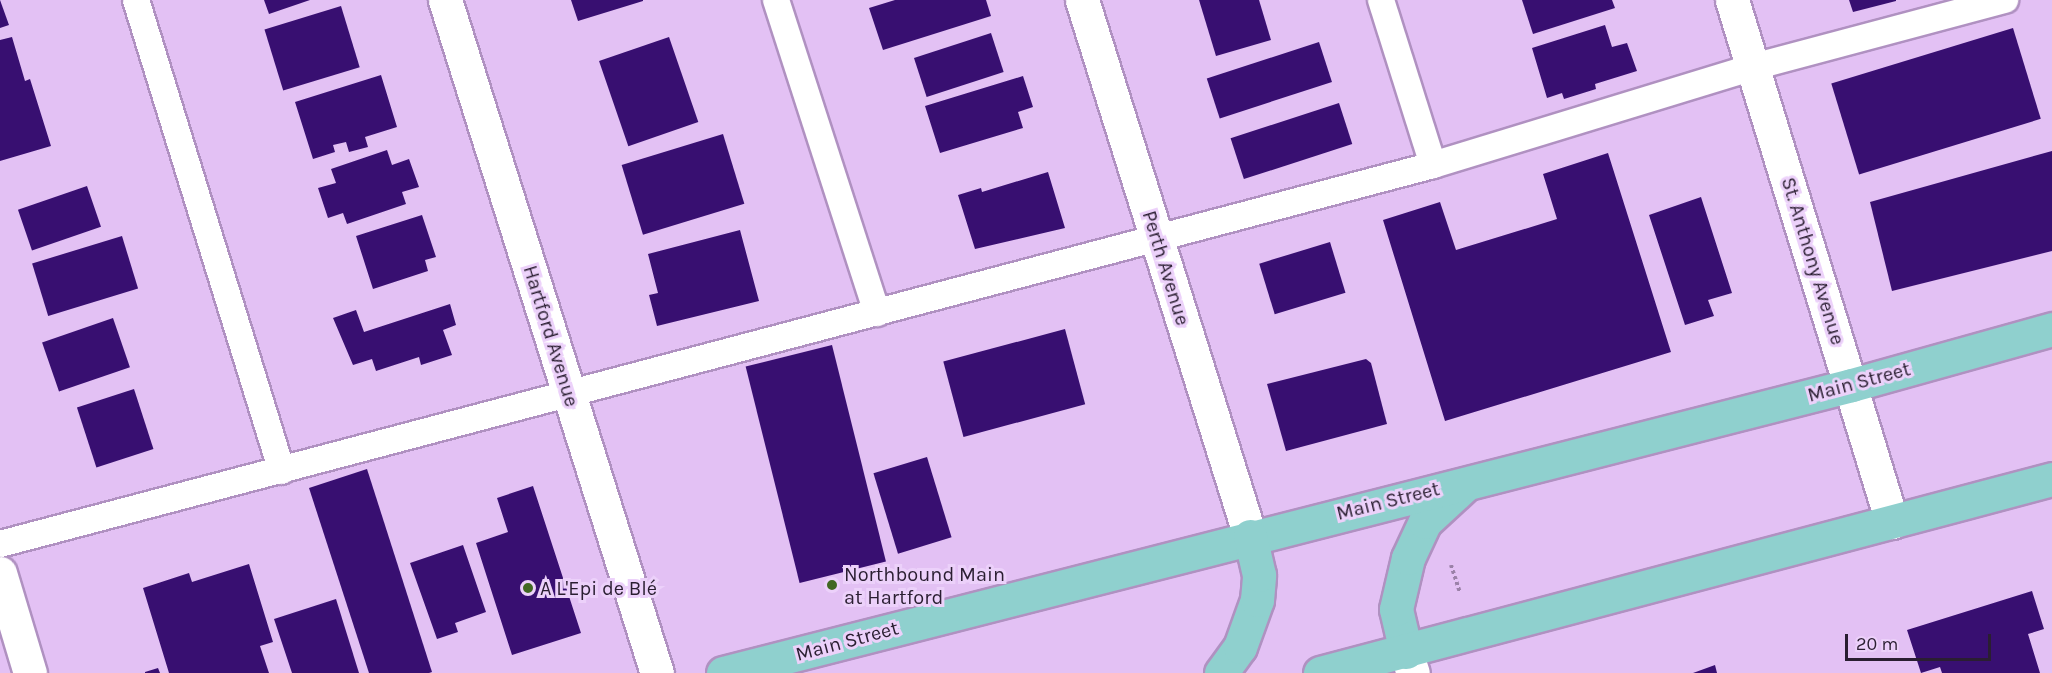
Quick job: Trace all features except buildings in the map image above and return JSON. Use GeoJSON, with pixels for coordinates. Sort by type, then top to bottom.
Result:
{"type":"FeatureCollection","features":[{"type":"Feature","properties":{"kind":"main road","name":"Main Street"},"geometry":{"type":"LineString","coordinates":[[723,673],[1250,536],[1852,385],[2052,329]]}},
{"type":"Feature","properties":{"kind":"main road"},"geometry":{"type":"LineString","coordinates":[[1320,673],[1410,663],[1892,522],[2052,479]]}},
{"type":"Feature","properties":{"kind":"main road"},"geometry":{"type":"LineString","coordinates":[[1410,663],[1396,609],[1408,558],[1425,522],[1470,481]]}},
{"type":"Feature","properties":{"kind":"main road"},"geometry":{"type":"LineString","coordinates":[[1221,673],[1240,647],[1257,600],[1259,575],[1250,536]]}},
{"type":"Feature","properties":{"kind":"street","name":"Hartford Avenue"},"geometry":{"type":"LineString","coordinates":[[445,0],[657,673]]}},
{"type":"Feature","properties":{"kind":"street","name":"Perth Avenue"},"geometry":{"type":"LineString","coordinates":[[1082,0],[1250,536]]}},
{"type":"Feature","properties":{"kind":"street","name":"St. Anthony Avenue"},"geometry":{"type":"LineString","coordinates":[[1732,0],[1852,385],[1892,522]]}},
{"type":"Feature","properties":{"kind":"street"},"geometry":{"type":"LineString","coordinates":[[0,573],[30,673]]}},
{"type":"Feature","properties":{"kind":"lane"},"geometry":{"type":"LineString","coordinates":[[136,0],[282,471]]}},
{"type":"Feature","properties":{"kind":"lane"},"geometry":{"type":"LineString","coordinates":[[776,0],[877,314]]}},
{"type":"Feature","properties":{"kind":"lane"},"geometry":{"type":"LineString","coordinates":[[1381,0],[1432,165]]}},
{"type":"Feature","properties":{"kind":"lane"},"geometry":{"type":"LineString","coordinates":[[0,544],[570,396],[1432,165],[1753,67],[2005,0]]}},
{"type":"Feature","properties":{"kind":"path"},"geometry":{"type":"LineString","coordinates":[[1449,557],[1461,596]]}},
{"type":"Feature","properties":{"kind":"place","name":"Northbound Main at Hartford"},"geometry":{"type":"Point","coordinates":[832,585]}},
{"type":"Feature","properties":{"kind":"place","name":"A L'Epi de Blé"},"geometry":{"type":"Point","coordinates":[528,588]}}]}
